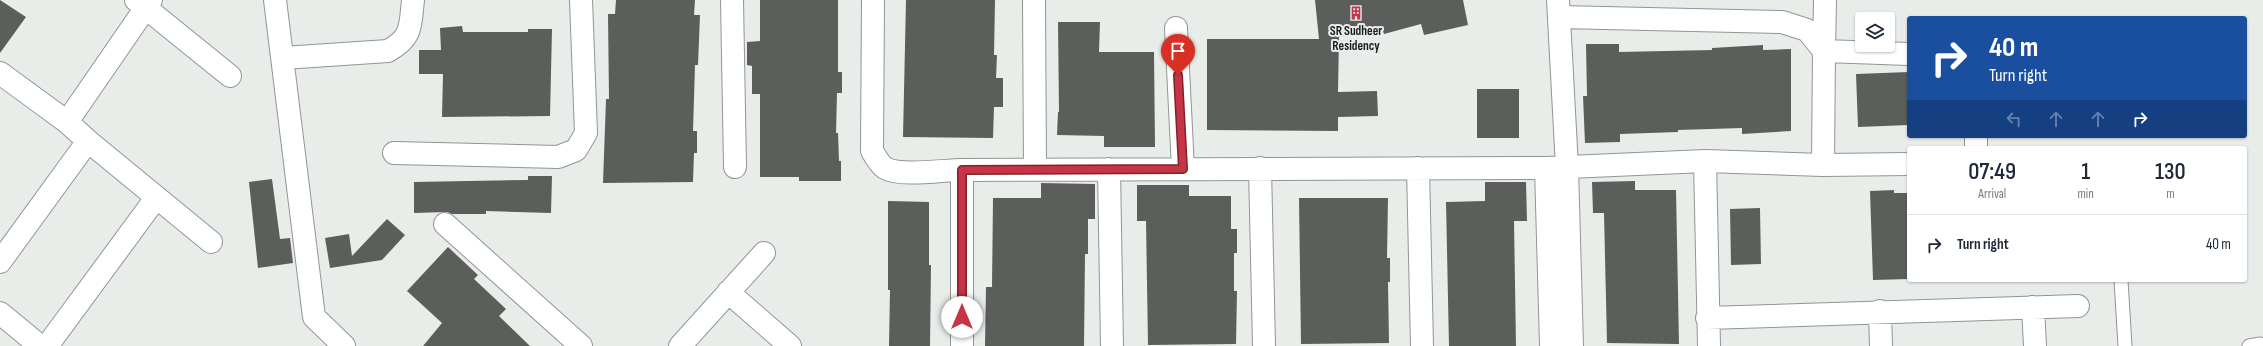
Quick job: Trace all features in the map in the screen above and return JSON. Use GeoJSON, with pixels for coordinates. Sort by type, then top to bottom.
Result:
{"type":"FeatureCollection","features":[{"type":"Feature","properties":{"kind":"street"},"geometry":{"type":"LineString","coordinates":[[275,0],[314,317],[344,346]]}},
{"type":"Feature","properties":{"kind":"street"},"geometry":{"type":"LineString","coordinates":[[283,58],[388,51],[402,43],[409,32],[413,0]]}},
{"type":"Feature","properties":{"kind":"street"},"geometry":{"type":"LineString","coordinates":[[394,153],[558,157],[576,150],[586,133],[581,0]]}},
{"type":"Feature","properties":{"kind":"street"},"geometry":{"type":"LineString","coordinates":[[732,0],[735,167]]}},
{"type":"Feature","properties":{"kind":"street"},"geometry":{"type":"LineString","coordinates":[[873,0],[872,151],[879,163],[886,168],[898,172],[1034,169],[1556,168],[1705,162],[1823,165],[1907,164]]}},
{"type":"Feature","properties":{"kind":"street"},"geometry":{"type":"LineString","coordinates":[[1034,0],[1034,169]]}},
{"type":"Feature","properties":{"kind":"street"},"geometry":{"type":"LineString","coordinates":[[1823,165],[1825,0]]}},
{"type":"Feature","properties":{"kind":"street"},"geometry":{"type":"LineString","coordinates":[[67,122],[144,3],[230,76]]}},
{"type":"Feature","properties":{"kind":"street"},"geometry":{"type":"LineString","coordinates":[[1551,346],[1559,9],[1782,22],[1807,30],[1824,51],[1907,54]]}},
{"type":"Feature","properties":{"kind":"street"},"geometry":{"type":"LineString","coordinates":[[1176,28],[1183,169]]}},
{"type":"Feature","properties":{"kind":"street"},"geometry":{"type":"LineString","coordinates":[[0,73],[67,122],[156,198],[211,242]]}},
{"type":"Feature","properties":{"kind":"street"},"geometry":{"type":"LineString","coordinates":[[0,262],[88,141]]}},
{"type":"Feature","properties":{"kind":"street"},"geometry":{"type":"LineString","coordinates":[[1705,162],[1707,318],[1709,346]]}},
{"type":"Feature","properties":{"kind":"street"},"geometry":{"type":"LineString","coordinates":[[1260,168],[1264,346]]}},
{"type":"Feature","properties":{"kind":"street"},"geometry":{"type":"LineString","coordinates":[[1418,168],[1422,346]]}},
{"type":"Feature","properties":{"kind":"street"},"geometry":{"type":"LineString","coordinates":[[1556,168],[1572,346]]}},
{"type":"Feature","properties":{"kind":"street"},"geometry":{"type":"LineString","coordinates":[[1109,169],[1112,346]]}},
{"type":"Feature","properties":{"kind":"street"},"geometry":{"type":"LineString","coordinates":[[962,170],[962,346]]}},
{"type":"Feature","properties":{"kind":"street"},"geometry":{"type":"LineString","coordinates":[[47,346],[156,198]]}},
{"type":"Feature","properties":{"kind":"street"},"geometry":{"type":"LineString","coordinates":[[445,224],[581,346]]}},
{"type":"Feature","properties":{"kind":"street"},"geometry":{"type":"LineString","coordinates":[[680,346],[764,253]]}},
{"type":"Feature","properties":{"kind":"street"},"geometry":{"type":"LineString","coordinates":[[728,292],[790,346]]}},
{"type":"Feature","properties":{"kind":"street"},"geometry":{"type":"LineString","coordinates":[[1707,318],[2078,306]]}},
{"type":"Feature","properties":{"kind":"street"},"geometry":{"type":"LineString","coordinates":[[2033,307],[2035,346]]}},
{"type":"Feature","properties":{"kind":"street"},"geometry":{"type":"LineString","coordinates":[[1880,312],[1881,346]]}},
{"type":"Feature","properties":{"kind":"street"},"geometry":{"type":"LineString","coordinates":[[0,313],[40,346]]}},
{"type":"Feature","properties":{"kind":"lane"},"geometry":{"type":"LineString","coordinates":[[2121,282],[2125,346]]}},
{"type":"Feature","properties":{"kind":"building"},"geometry":{"type":"Polygon","coordinates":[[[0,0],[26,17],[0,53],[0,0]]]}},
{"type":"Feature","properties":{"kind":"building"},"geometry":{"type":"Polygon","coordinates":[[[616,0],[695,0],[694,15],[700,15],[698,65],[695,65],[693,131],[697,131],[697,153],[694,153],[693,182],[603,183],[606,99],[609,99],[608,14],[615,14],[616,0]]]}},
{"type":"Feature","properties":{"kind":"building"},"geometry":{"type":"Polygon","coordinates":[[[760,0],[838,0],[838,72],[842,72],[842,93],[837,93],[836,133],[838,133],[839,161],[841,161],[841,181],[799,181],[799,177],[760,177],[760,94],[752,94],[752,66],[747,65],[747,42],[760,41],[760,0]]]}},
{"type":"Feature","properties":{"kind":"building"},"geometry":{"type":"Polygon","coordinates":[[[906,0],[995,0],[994,55],[997,55],[996,78],[1003,78],[1003,107],[994,107],[993,138],[903,137],[906,0]]]}},
{"type":"Feature","properties":{"kind":"building"},"geometry":{"type":"Polygon","coordinates":[[[1315,0],[1463,0],[1468,25],[1424,35],[1421,24],[1384,34],[1382,28],[1339,37],[1338,92],[1377,91],[1378,116],[1338,117],[1338,131],[1207,130],[1207,39],[1319,39],[1315,0]]]}},
{"type":"Feature","properties":{"kind":"building"},"geometry":{"type":"Polygon","coordinates":[[[1058,22],[1100,22],[1099,52],[1154,52],[1155,147],[1104,147],[1104,136],[1057,135],[1059,112],[1058,22]]]}},
{"type":"Feature","properties":{"kind":"building"},"geometry":{"type":"Polygon","coordinates":[[[462,26],[463,32],[528,32],[528,29],[552,29],[550,116],[442,117],[443,74],[419,74],[419,50],[441,50],[440,28],[462,26]]]}},
{"type":"Feature","properties":{"kind":"building"},"geometry":{"type":"Polygon","coordinates":[[[1586,44],[1619,44],[1619,52],[1712,50],[1712,48],[1763,45],[1763,50],[1791,49],[1791,131],[1742,134],[1742,128],[1678,130],[1678,132],[1620,134],[1620,142],[1585,143],[1583,96],[1587,96],[1586,44]]]}},
{"type":"Feature","properties":{"kind":"building"},"geometry":{"type":"Polygon","coordinates":[[[1907,72],[1907,125],[1858,127],[1856,74],[1907,72]]]}},
{"type":"Feature","properties":{"kind":"building"},"geometry":{"type":"Polygon","coordinates":[[[1477,89],[1519,89],[1519,138],[1477,138],[1477,89]]]}},
{"type":"Feature","properties":{"kind":"building"},"geometry":{"type":"Polygon","coordinates":[[[528,176],[552,176],[551,213],[486,211],[486,214],[452,214],[447,212],[414,213],[414,182],[528,180],[528,176]]]}},
{"type":"Feature","properties":{"kind":"building"},"geometry":{"type":"Polygon","coordinates":[[[272,179],[280,239],[290,238],[293,263],[258,268],[249,182],[272,179]]]}},
{"type":"Feature","properties":{"kind":"building"},"geometry":{"type":"Polygon","coordinates":[[[1635,181],[1635,190],[1676,190],[1679,344],[1607,343],[1604,213],[1593,213],[1592,182],[1635,181]]]}},
{"type":"Feature","properties":{"kind":"building"},"geometry":{"type":"Polygon","coordinates":[[[1485,182],[1526,182],[1527,221],[1514,221],[1516,346],[1449,346],[1446,202],[1485,201],[1485,182]]]}},
{"type":"Feature","properties":{"kind":"building"},"geometry":{"type":"Polygon","coordinates":[[[1041,183],[1095,184],[1095,219],[1088,219],[1088,254],[1085,254],[1084,346],[985,346],[986,287],[992,287],[993,198],[1041,198],[1041,183]]]}},
{"type":"Feature","properties":{"kind":"building"},"geometry":{"type":"Polygon","coordinates":[[[1137,185],[1189,185],[1189,196],[1231,196],[1231,229],[1237,229],[1237,253],[1234,253],[1234,291],[1237,291],[1236,344],[1148,345],[1146,221],[1137,221],[1137,185]]]}},
{"type":"Feature","properties":{"kind":"building"},"geometry":{"type":"Polygon","coordinates":[[[1894,190],[1894,193],[1907,193],[1907,279],[1873,280],[1870,191],[1894,190]]]}},
{"type":"Feature","properties":{"kind":"building"},"geometry":{"type":"Polygon","coordinates":[[[1299,198],[1388,198],[1387,258],[1390,258],[1390,282],[1388,282],[1389,343],[1301,344],[1299,198]]]}},
{"type":"Feature","properties":{"kind":"building"},"geometry":{"type":"Polygon","coordinates":[[[888,201],[929,202],[929,265],[931,265],[930,346],[889,346],[890,290],[888,290],[888,201]]]}},
{"type":"Feature","properties":{"kind":"building"},"geometry":{"type":"Polygon","coordinates":[[[1760,208],[1761,264],[1731,265],[1730,209],[1760,208]]]}},
{"type":"Feature","properties":{"kind":"building"},"geometry":{"type":"Polygon","coordinates":[[[387,219],[405,235],[382,260],[330,268],[325,238],[349,234],[352,256],[387,219]]]}},
{"type":"Feature","properties":{"kind":"building"},"geometry":{"type":"Polygon","coordinates":[[[448,247],[478,275],[474,279],[506,309],[499,316],[530,346],[423,346],[442,323],[407,291],[448,247]]]}},
{"type":"Feature","properties":{"kind":"place","name":"SR Sudheer Residency"},"geometry":{"type":"Point","coordinates":[1356,13]}},
{"type":"Feature","properties":{"kind":"route"},"geometry":{"type":"LineString","coordinates":[[962,317],[962,170],[1183,169],[1178,75]]}}]}
